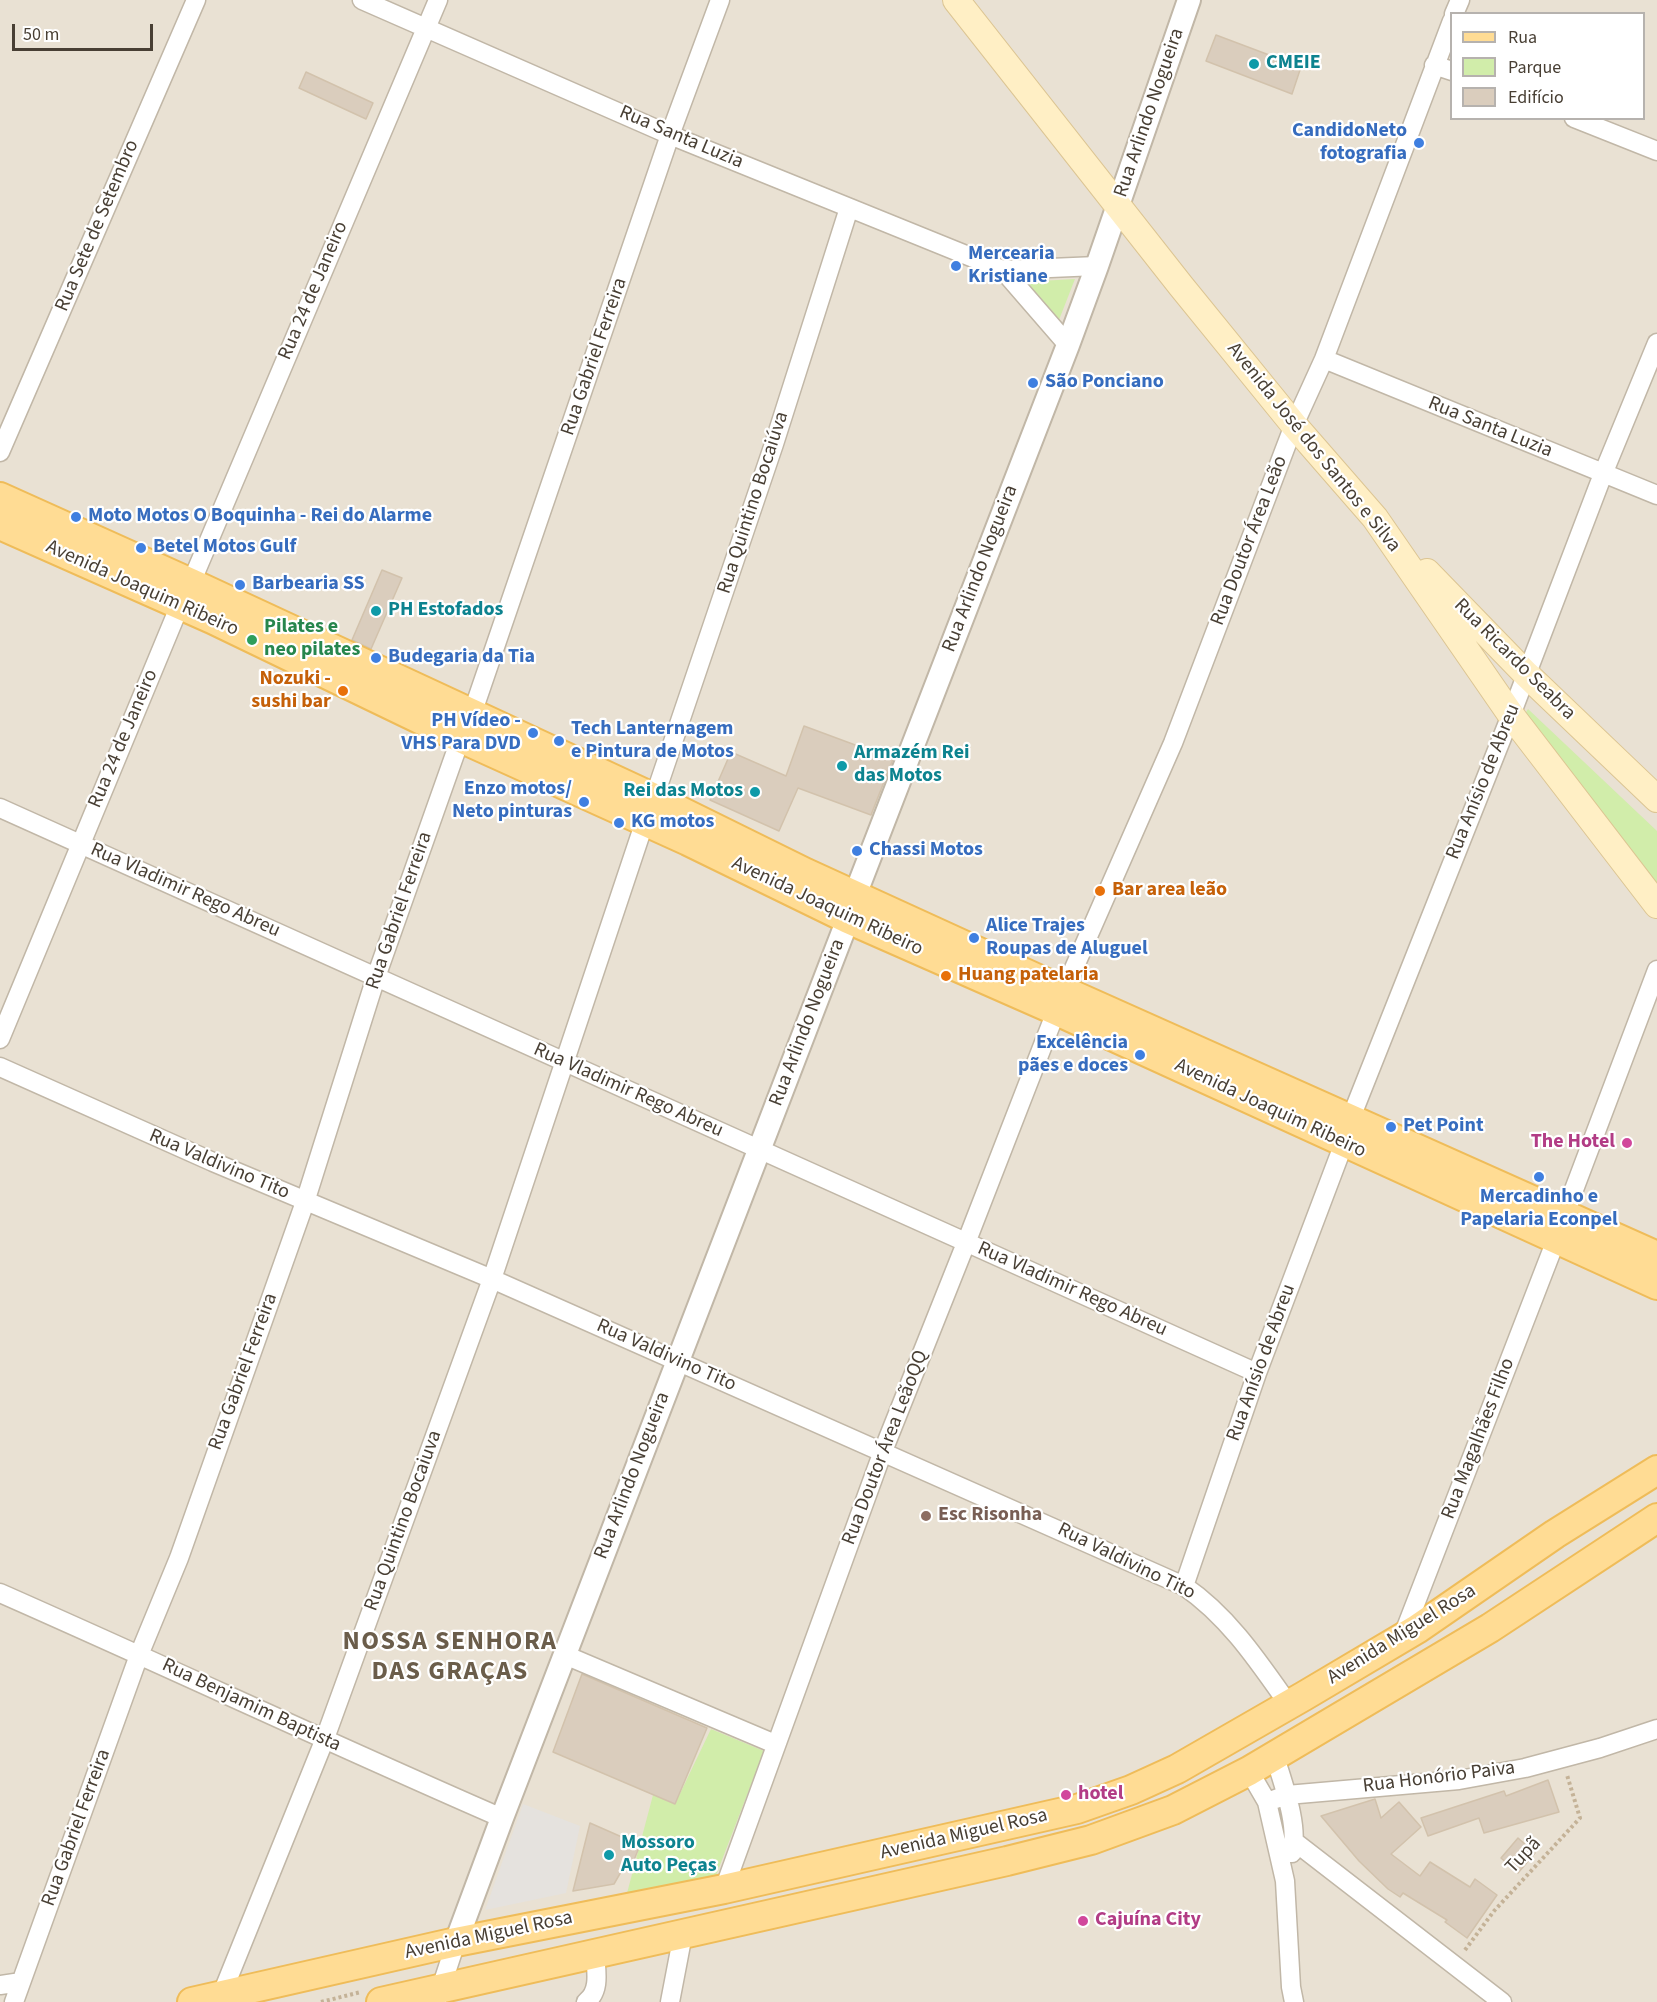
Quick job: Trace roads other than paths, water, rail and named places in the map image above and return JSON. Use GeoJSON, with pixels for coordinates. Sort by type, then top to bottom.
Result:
{"type":"FeatureCollection","features":[{"type":"Feature","properties":{"kind":"main road","name":"Avenida José dos Santos e Silva"},"geometry":{"type":"LineString","coordinates":[[956,0],[1071,148],[1294,425],[1375,518],[1511,715],[1657,905]]}},
{"type":"Feature","properties":{"kind":"main road","name":"Avenida Joaquim Ribeiro"},"geometry":{"type":"LineString","coordinates":[[0,497],[434,726],[467,726],[486,750],[650,810],[851,907],[1560,1228],[1657,1285]]}},
{"type":"Feature","properties":{"kind":"main road","name":"Rua Ricardo Seabra"},"geometry":{"type":"LineString","coordinates":[[1375,518],[1526,674],[1657,799]]}},
{"type":"Feature","properties":{"kind":"main road","name":"Avenida Joaquim Ribeiro"},"geometry":{"type":"LineString","coordinates":[[0,525],[185,594]]}},
{"type":"Feature","properties":{"kind":"main road","name":"Avenida Joaquim Ribeiro"},"geometry":{"type":"LineString","coordinates":[[1560,1228],[1657,1256]]}},
{"type":"Feature","properties":{"kind":"main road","name":"Avenida Miguel Rosa"},"geometry":{"type":"LineString","coordinates":[[192,2002],[456,1942],[724,1889],[1077,1809],[1131,1790],[1177,1769],[1402,1638],[1555,1534],[1657,1470]]}},
{"type":"Feature","properties":{"kind":"main road","name":"Avenida Miguel Rosa"},"geometry":{"type":"LineString","coordinates":[[381,2002],[438,1996],[595,1954],[1091,1840],[1173,1810],[1275,1757],[1490,1628],[1657,1518]]}},
{"type":"Feature","properties":{"kind":"street","name":"Rua Sete de Setembro"},"geometry":{"type":"LineString","coordinates":[[0,452],[196,0]]}},
{"type":"Feature","properties":{"kind":"street","name":"Rua Santa Luzia"},"geometry":{"type":"LineString","coordinates":[[362,0],[670,135],[1004,270],[1097,266]]}},
{"type":"Feature","properties":{"kind":"street","name":"Rua 24 de Janeiro"},"geometry":{"type":"LineString","coordinates":[[0,1039],[185,594],[438,0]]}},
{"type":"Feature","properties":{"kind":"street","name":"Rua Gabriel Ferreira"},"geometry":{"type":"LineString","coordinates":[[14,2002],[139,1655],[178,1558],[305,1202],[376,977],[467,726],[670,135],[720,0]]}},
{"type":"Feature","properties":{"kind":"street","name":"Rua Arlindo Nogueira"},"geometry":{"type":"LineString","coordinates":[[456,1942],[1068,345],[1189,0]]}},
{"type":"Feature","properties":{"kind":"street","name":"Rua Doutor Área Leão"},"geometry":{"type":"LineString","coordinates":[[1060,1001],[1173,743],[1294,425],[1324,359],[1450,26]]}},
{"type":"Feature","properties":{"kind":"street"},"geometry":{"type":"LineString","coordinates":[[1434,65],[1450,70]]}},
{"type":"Feature","properties":{"kind":"street"},"geometry":{"type":"LineString","coordinates":[[1579,120],[1657,151]]}},
{"type":"Feature","properties":{"kind":"street","name":"Rua Quintino Bocaiúva"},"geometry":{"type":"LineString","coordinates":[[492,1279],[774,444],[849,208]]}},
{"type":"Feature","properties":{"kind":"street","name":"Rua Santa Luzia"},"geometry":{"type":"LineString","coordinates":[[1004,270],[1068,345]]}},
{"type":"Feature","properties":{"kind":"street","name":"Rua Anísio de Abreu"},"geometry":{"type":"LineString","coordinates":[[1184,1586],[1257,1373],[1347,1131],[1603,474],[1657,343]]}},
{"type":"Feature","properties":{"kind":"street","name":"Rua Santa Luzia"},"geometry":{"type":"LineString","coordinates":[[1324,359],[1657,495]]}},
{"type":"Feature","properties":{"kind":"street","name":"Rua Vladimir Rego Abreu"},"geometry":{"type":"LineString","coordinates":[[0,808],[1257,1373]]}},
{"type":"Feature","properties":{"kind":"street","name":"Rua Magalhães Filho"},"geometry":{"type":"LineString","coordinates":[[1402,1638],[1657,970]]}},
{"type":"Feature","properties":{"kind":"street","name":"Rua Doutor Área LeãoQQ"},"geometry":{"type":"LineString","coordinates":[[724,1889],[883,1451],[1060,1001]]}},
{"type":"Feature","properties":{"kind":"street","name":"Rua Valdivino Tito"},"geometry":{"type":"LineString","coordinates":[[0,1067],[305,1202],[492,1279],[1184,1586],[1219,1613],[1257,1659],[1289,1705]]}},
{"type":"Feature","properties":{"kind":"street","name":"Rua Quintino Bocaiuva"},"geometry":{"type":"LineString","coordinates":[[221,1996],[324,1741],[492,1279]]}},
{"type":"Feature","properties":{"kind":"street","name":"Rua Benjamim Baptista"},"geometry":{"type":"LineString","coordinates":[[0,1593],[324,1741],[502,1818]]}},
{"type":"Feature","properties":{"kind":"street"},"geometry":{"type":"LineString","coordinates":[[565,1655],[776,1744]]}},
{"type":"Feature","properties":{"kind":"street","name":"Rua Honório Paiva"},"geometry":{"type":"LineString","coordinates":[[1267,1802],[1287,1795],[1459,1780],[1525,1768],[1600,1748],[1657,1729]]}},
{"type":"Feature","properties":{"kind":"street"},"geometry":{"type":"LineString","coordinates":[[1275,1757],[1287,1795],[1295,1842],[1285,1881]]}},
{"type":"Feature","properties":{"kind":"street"},"geometry":{"type":"LineString","coordinates":[[1249,1771],[1267,1802],[1285,1881],[1291,1987],[1294,2002]]}},
{"type":"Feature","properties":{"kind":"street"},"geometry":{"type":"LineString","coordinates":[[1295,1842],[1502,2002]]}},
{"type":"Feature","properties":{"kind":"street"},"geometry":{"type":"LineString","coordinates":[[670,2002],[683,1934]]}},
{"type":"Feature","properties":{"kind":"street"},"geometry":{"type":"LineString","coordinates":[[438,1996],[456,1942]]}},
{"type":"Feature","properties":{"kind":"street"},"geometry":{"type":"LineString","coordinates":[[586,2002],[594,1993],[596,1984],[595,1954]]}},
{"type":"Feature","properties":{"kind":"street"},"geometry":{"type":"LineString","coordinates":[[0,1985],[21,1982]]}},
{"type":"Feature","properties":{"kind":"place","name":"CMEIE"},"geometry":{"type":"Point","coordinates":[1254,64]}},
{"type":"Feature","properties":{"kind":"place","name":"CandidoNeto fotografia"},"geometry":{"type":"Point","coordinates":[1419,143]}},
{"type":"Feature","properties":{"kind":"place","name":"Mercearia Kristiane"},"geometry":{"type":"Point","coordinates":[956,266]}},
{"type":"Feature","properties":{"kind":"place","name":"São Ponciano"},"geometry":{"type":"Point","coordinates":[1033,383]}},
{"type":"Feature","properties":{"kind":"place","name":"Moto Motos O Boquinha - Rei do Alarme"},"geometry":{"type":"Point","coordinates":[76,517]}},
{"type":"Feature","properties":{"kind":"place","name":"Betel Motos Gulf"},"geometry":{"type":"Point","coordinates":[141,548]}},
{"type":"Feature","properties":{"kind":"place","name":"Barbearia SS"},"geometry":{"type":"Point","coordinates":[240,585]}},
{"type":"Feature","properties":{"kind":"place","name":"PH Estofados"},"geometry":{"type":"Point","coordinates":[376,611]}},
{"type":"Feature","properties":{"kind":"place","name":"Pilates e neo pilates"},"geometry":{"type":"Point","coordinates":[252,640]}},
{"type":"Feature","properties":{"kind":"place","name":"Budegaria da Tia"},"geometry":{"type":"Point","coordinates":[376,658]}},
{"type":"Feature","properties":{"kind":"place","name":"Nozuki - sushi bar"},"geometry":{"type":"Point","coordinates":[343,691]}},
{"type":"Feature","properties":{"kind":"place","name":"PH Vídeo - VHS Para DVD"},"geometry":{"type":"Point","coordinates":[533,733]}},
{"type":"Feature","properties":{"kind":"place","name":"Tech Lanternagem e Pintura de Motos"},"geometry":{"type":"Point","coordinates":[559,741]}},
{"type":"Feature","properties":{"kind":"place","name":"Armazém Rei das Motos"},"geometry":{"type":"Point","coordinates":[842,766]}},
{"type":"Feature","properties":{"kind":"place","name":"Rei das Motos"},"geometry":{"type":"Point","coordinates":[755,792]}},
{"type":"Feature","properties":{"kind":"place","name":"Enzo motos/ Neto pinturas"},"geometry":{"type":"Point","coordinates":[584,802]}},
{"type":"Feature","properties":{"kind":"place","name":"KG motos"},"geometry":{"type":"Point","coordinates":[619,823]}},
{"type":"Feature","properties":{"kind":"place","name":"Chassi Motos"},"geometry":{"type":"Point","coordinates":[857,851]}},
{"type":"Feature","properties":{"kind":"place","name":"Bar area leão"},"geometry":{"type":"Point","coordinates":[1100,891]}},
{"type":"Feature","properties":{"kind":"place","name":"Alice Trajes Roupas de Aluguel"},"geometry":{"type":"Point","coordinates":[974,938]}},
{"type":"Feature","properties":{"kind":"place","name":"Huang patelaria"},"geometry":{"type":"Point","coordinates":[946,976]}},
{"type":"Feature","properties":{"kind":"place","name":"Excelência pães e doces"},"geometry":{"type":"Point","coordinates":[1140,1055]}},
{"type":"Feature","properties":{"kind":"place","name":"Pet Point"},"geometry":{"type":"Point","coordinates":[1391,1127]}},
{"type":"Feature","properties":{"kind":"place","name":"The Hotel"},"geometry":{"type":"Point","coordinates":[1627,1143]}},
{"type":"Feature","properties":{"kind":"place","name":"Mercadinho e Papelaria Econpel"},"geometry":{"type":"Point","coordinates":[1539,1177]}},
{"type":"Feature","properties":{"kind":"place","name":"Esc Risonha"},"geometry":{"type":"Point","coordinates":[926,1516]}},
{"type":"Feature","properties":{"kind":"place","name":"hotel"},"geometry":{"type":"Point","coordinates":[1066,1795]}},
{"type":"Feature","properties":{"kind":"place","name":"Mossoro Auto Peças"},"geometry":{"type":"Point","coordinates":[609,1855]}},
{"type":"Feature","properties":{"kind":"place","name":"Cajuína City"},"geometry":{"type":"Point","coordinates":[1083,1921]}},
{"type":"Feature","properties":{"kind":"district","name":"NOSSA SENHORA DAS GRAÇAS"},"geometry":{"type":"Point","coordinates":[450,1658]}}]}
